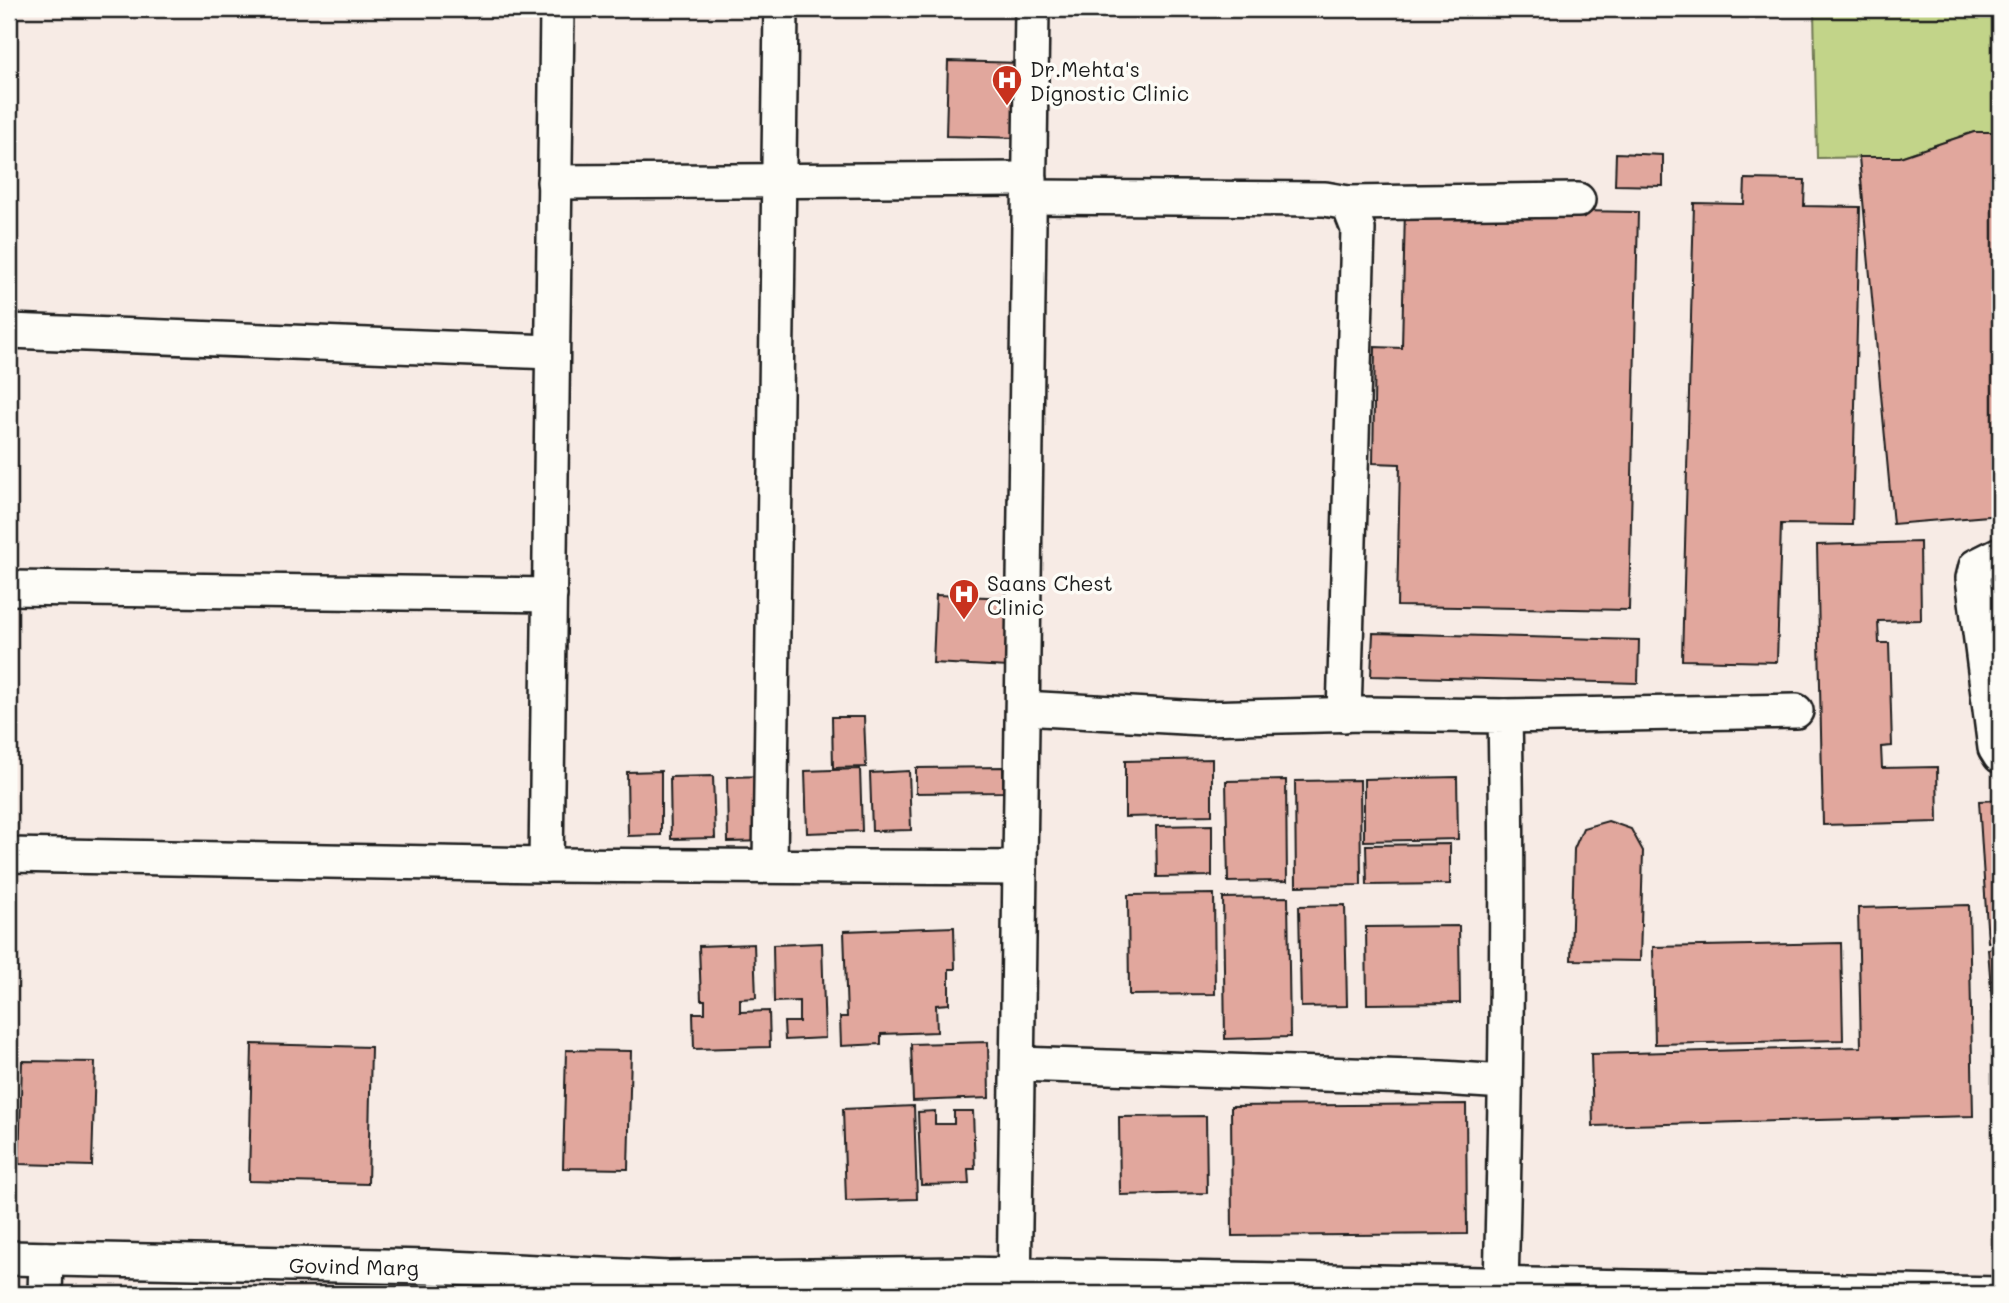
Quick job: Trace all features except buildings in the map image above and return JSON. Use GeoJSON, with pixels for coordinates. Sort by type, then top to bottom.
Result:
{"type":"FeatureCollection","features":[{"type":"Feature","properties":{"kind":"street"},"geometry":{"type":"LineString","coordinates":[[546,865],[556,9]]}},
{"type":"Feature","properties":{"kind":"street"},"geometry":{"type":"LineString","coordinates":[[770,865],[781,9]]}},
{"type":"Feature","properties":{"kind":"street"},"geometry":{"type":"LineString","coordinates":[[1015,1285],[1032,9]]}},
{"type":"Feature","properties":{"kind":"street"},"geometry":{"type":"LineString","coordinates":[[554,182],[779,180],[1325,199],[1348,202],[1578,200]]}},
{"type":"Feature","properties":{"kind":"street"},"geometry":{"type":"LineString","coordinates":[[1344,715],[1358,229],[1348,202]]}},
{"type":"Feature","properties":{"kind":"street"},"geometry":{"type":"LineString","coordinates":[[9,331],[552,352]]}},
{"type":"Feature","properties":{"kind":"street"},"geometry":{"type":"LineString","coordinates":[[2000,554],[1976,566],[1973,578],[1995,748],[2000,756]]}},
{"type":"Feature","properties":{"kind":"street"},"geometry":{"type":"LineString","coordinates":[[9,588],[550,595]]}},
{"type":"Feature","properties":{"kind":"street"},"geometry":{"type":"LineString","coordinates":[[1023,708],[1202,718],[1796,711]]}},
{"type":"Feature","properties":{"kind":"street"},"geometry":{"type":"LineString","coordinates":[[1501,1286],[1504,993],[1509,906],[1505,716]]}},
{"type":"Feature","properties":{"kind":"street"},"geometry":{"type":"LineString","coordinates":[[9,855],[546,865],[1020,868]]}},
{"type":"Feature","properties":{"kind":"street"},"geometry":{"type":"LineString","coordinates":[[1018,1064],[1442,1077],[1504,1082]]}},
{"type":"Feature","properties":{"kind":"street","name":"Govind Marg"},"geometry":{"type":"LineString","coordinates":[[9,1258],[429,1280],[668,1278],[1015,1285],[1501,1286],[1673,1292],[2000,1294]]}},
{"type":"Feature","properties":{"kind":"street"},"geometry":{"type":"LineString","coordinates":[[46,1259],[46,1294]]}},
{"type":"Feature","properties":{"kind":"green space"},"geometry":{"type":"Polygon","coordinates":[[[1814,9],[2000,9],[2000,132],[1974,132],[1900,157],[1817,158],[1814,9]]]}},
{"type":"Feature","properties":{"kind":"place","name":"Dr.Mehta's Dignostic Clinic"},"geometry":{"type":"Point","coordinates":[1007,107]}},
{"type":"Feature","properties":{"kind":"place","name":"Saans Chest Clinic"},"geometry":{"type":"Point","coordinates":[964,621]}}]}
